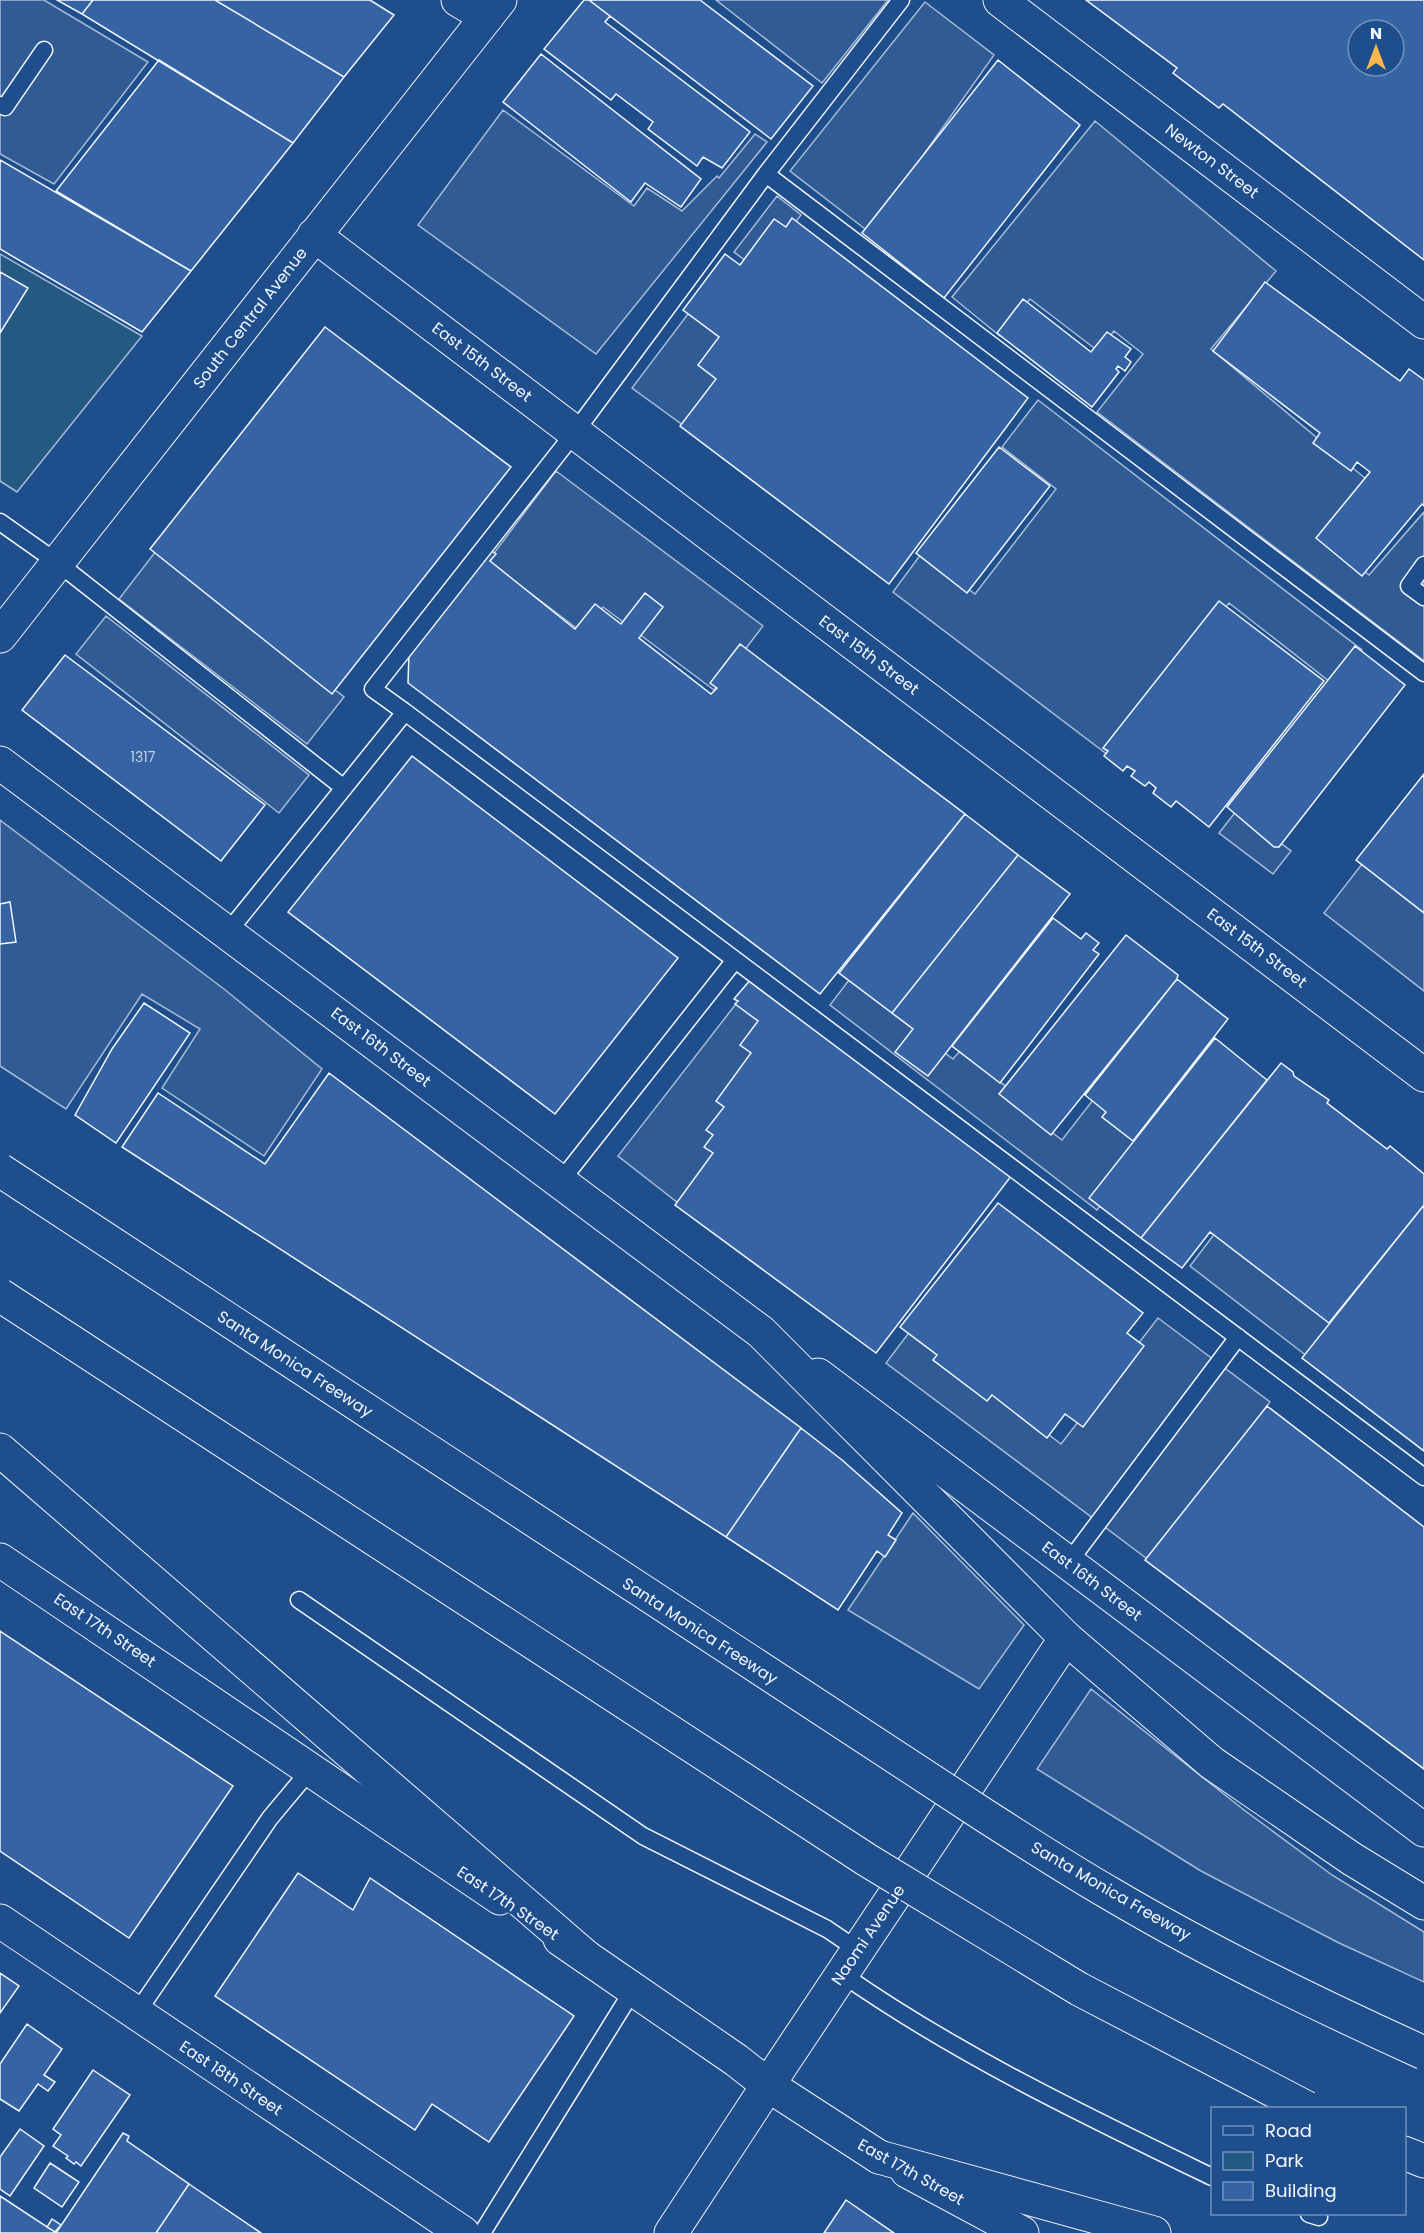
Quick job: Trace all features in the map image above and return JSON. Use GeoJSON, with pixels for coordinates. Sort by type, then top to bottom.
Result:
{"type":"FeatureCollection","features":[{"type":"Feature","properties":{"kind":"main road"},"geometry":{"type":"LineString","coordinates":[[458,0],[494,8]]}},
{"type":"Feature","properties":{"kind":"main road","name":"Newton Street"},"geometry":{"type":"LineString","coordinates":[[1000,0],[1424,322]]}},
{"type":"Feature","properties":{"kind":"main road","name":"South Central Avenue"},"geometry":{"type":"LineString","coordinates":[[0,636],[494,8]]}},
{"type":"Feature","properties":{"kind":"main road","name":"East 15th Street"},"geometry":{"type":"LineString","coordinates":[[314,235],[1424,1075]]}},
{"type":"Feature","properties":{"kind":"main road","name":"East 16th Street"},"geometry":{"type":"LineString","coordinates":[[0,763],[1424,1830]]}},
{"type":"Feature","properties":{"kind":"main road","name":"Santa Monica Freeway"},"geometry":{"type":"LineString","coordinates":[[0,1170],[767,1676],[1112,1895],[1331,2011],[1424,2053]]}},
{"type":"Feature","properties":{"kind":"main road"},"geometry":{"type":"LineString","coordinates":[[0,1295],[867,1860],[1079,1989],[1303,2107]]}},
{"type":"Feature","properties":{"kind":"main road","name":"East 16th Street"},"geometry":{"type":"LineString","coordinates":[[761,1332],[1066,1638],[1212,1763],[1352,1859],[1424,1904]]}},
{"type":"Feature","properties":{"kind":"main road"},"geometry":{"type":"LineString","coordinates":[[0,1450],[585,1956]]}},
{"type":"Feature","properties":{"kind":"main road","name":"East 17th Street"},"geometry":{"type":"LineString","coordinates":[[0,1560],[585,1956],[736,2060],[768,2085],[879,2157],[1023,2233]]}},
{"type":"Feature","properties":{"kind":"main road","name":"Naomi Avenue"},"geometry":{"type":"LineString","coordinates":[[671,2233],[1066,1638]]}},
{"type":"Feature","properties":{"kind":"main road","name":"East 18th Street"},"geometry":{"type":"LineString","coordinates":[[0,1922],[463,2233]]}},
{"type":"Feature","properties":{"kind":"main road"},"geometry":{"type":"LineString","coordinates":[[1406,2154],[1424,2161]]}},
{"type":"Feature","properties":{"kind":"main road"},"geometry":{"type":"LineString","coordinates":[[879,2157],[1154,2233]]}},
{"type":"Feature","properties":{"kind":"lane"},"geometry":{"type":"LineString","coordinates":[[901,0],[766,174],[575,432],[373,690],[1424,1477]]}},
{"type":"Feature","properties":{"kind":"lane"},"geometry":{"type":"LineString","coordinates":[[0,105],[5,107],[44,51]]}},
{"type":"Feature","properties":{"kind":"lane"},"geometry":{"type":"LineString","coordinates":[[766,174],[1424,673]]}},
{"type":"Feature","properties":{"kind":"lane"},"geometry":{"type":"LineString","coordinates":[[0,522],[58,563],[344,788]]}},
{"type":"Feature","properties":{"kind":"lane"},"geometry":{"type":"LineString","coordinates":[[1424,565],[1408,586],[1424,597]]}},
{"type":"Feature","properties":{"kind":"lane"},"geometry":{"type":"LineString","coordinates":[[228,932],[405,712]]}},
{"type":"Feature","properties":{"kind":"lane"},"geometry":{"type":"LineString","coordinates":[[560,1182],[735,960]]}},
{"type":"Feature","properties":{"kind":"lane"},"geometry":{"type":"LineString","coordinates":[[1068,1563],[1238,1337]]}},
{"type":"Feature","properties":{"kind":"lane"},"geometry":{"type":"LineString","coordinates":[[299,1600],[644,1836],[827,1929],[850,1962],[887,2005],[1052,2100],[1211,2177]]}},
{"type":"Feature","properties":{"kind":"lane"},"geometry":{"type":"LineString","coordinates":[[136,2014],[270,1818],[311,1769]]}},
{"type":"Feature","properties":{"kind":"lane"},"geometry":{"type":"LineString","coordinates":[[482,2233],[633,1990]]}},
{"type":"Feature","properties":{"kind":"green space"},"geometry":{"type":"Polygon","coordinates":[[[0,254],[142,336],[17,492],[0,481],[0,254]]]}},
{"type":"Feature","properties":{"kind":"shaded area"},"geometry":{"type":"Polygon","coordinates":[[[0,0],[44,0],[148,62],[54,184],[0,154],[0,0]]]}},
{"type":"Feature","properties":{"kind":"shaded area"},"geometry":{"type":"Polygon","coordinates":[[[716,0],[888,0],[822,83],[716,0]]]}},
{"type":"Feature","properties":{"kind":"shaded area"},"geometry":{"type":"Polygon","coordinates":[[[925,2],[994,55],[869,232],[790,171],[925,2]]]}},
{"type":"Feature","properties":{"kind":"shaded area"},"geometry":{"type":"Polygon","coordinates":[[[503,110],[634,206],[647,188],[682,211],[717,176],[719,178],[755,134],[767,142],[596,354],[418,225],[503,110]]]}},
{"type":"Feature","properties":{"kind":"shaded area"},"geometry":{"type":"Polygon","coordinates":[[[1095,121],[1276,271],[1211,349],[1366,479],[1320,534],[1369,575],[1424,512],[1424,661],[1097,412],[1143,354],[1114,331],[1098,351],[1030,299],[1000,336],[952,297],[1095,121]]]}},
{"type":"Feature","properties":{"kind":"shaded area"},"geometry":{"type":"Polygon","coordinates":[[[777,196],[801,215],[759,271],[734,252],[777,196]]]}},
{"type":"Feature","properties":{"kind":"shaded area"},"geometry":{"type":"Polygon","coordinates":[[[691,310],[755,358],[687,428],[632,388],[691,310]]]}},
{"type":"Feature","properties":{"kind":"shaded area"},"geometry":{"type":"Polygon","coordinates":[[[1038,400],[1362,650],[1334,685],[1229,603],[1108,755],[893,592],[921,554],[975,594],[1056,489],[1002,447],[1038,400]]]}},
{"type":"Feature","properties":{"kind":"shaded area"},"geometry":{"type":"Polygon","coordinates":[[[556,471],[763,626],[714,690],[603,607],[583,633],[488,561],[556,471]]]}},
{"type":"Feature","properties":{"kind":"shaded area"},"geometry":{"type":"Polygon","coordinates":[[[156,551],[344,697],[307,744],[119,599],[156,551]]]}},
{"type":"Feature","properties":{"kind":"shaded area"},"geometry":{"type":"Polygon","coordinates":[[[106,616],[309,775],[279,813],[76,654],[106,616]]]}},
{"type":"Feature","properties":{"kind":"shaded area"},"geometry":{"type":"Polygon","coordinates":[[[1237,810],[1291,851],[1273,874],[1219,833],[1237,810]]]}},
{"type":"Feature","properties":{"kind":"shaded area"},"geometry":{"type":"Polygon","coordinates":[[[0,820],[224,989],[322,1069],[264,1156],[162,1088],[200,1029],[142,994],[66,1109],[0,1066],[0,820]]]}},
{"type":"Feature","properties":{"kind":"shaded area"},"geometry":{"type":"Polygon","coordinates":[[[1362,864],[1424,912],[1424,991],[1324,913],[1362,864]]]}},
{"type":"Feature","properties":{"kind":"shaded area"},"geometry":{"type":"Polygon","coordinates":[[[849,980],[953,1059],[960,1051],[1013,1092],[1008,1099],[1062,1140],[1093,1100],[1149,1143],[1097,1210],[830,1005],[849,980]]]}},
{"type":"Feature","properties":{"kind":"shaded area"},"geometry":{"type":"Polygon","coordinates":[[[739,1000],[804,1050],[682,1206],[618,1156],[739,1000]]]}},
{"type":"Feature","properties":{"kind":"shaded area"},"geometry":{"type":"Polygon","coordinates":[[[1219,1228],[1341,1322],[1312,1360],[1190,1266],[1219,1228]]]}},
{"type":"Feature","properties":{"kind":"shaded area"},"geometry":{"type":"Polygon","coordinates":[[[1158,1318],[1270,1402],[1150,1561],[886,1363],[911,1330],[1061,1444],[1158,1318]]]}},
{"type":"Feature","properties":{"kind":"shaded area"},"geometry":{"type":"Polygon","coordinates":[[[913,1513],[1024,1625],[979,1689],[848,1610],[913,1513]]]}},
{"type":"Feature","properties":{"kind":"shaded area"},"geometry":{"type":"Polygon","coordinates":[[[1091,1689],[1244,1810],[1332,1875],[1424,1932],[1424,1982],[1339,1943],[1201,1871],[1037,1769],[1091,1689]]]}},
{"type":"Feature","properties":{"kind":"building"},"geometry":{"type":"Polygon","coordinates":[[[57,0],[93,0],[82,14],[57,0]]]}},
{"type":"Feature","properties":{"kind":"building"},"geometry":{"type":"Polygon","coordinates":[[[93,0],[215,0],[344,77],[293,143],[82,14],[93,0]]]}},
{"type":"Feature","properties":{"kind":"building"},"geometry":{"type":"Polygon","coordinates":[[[215,0],[370,0],[394,15],[344,77],[215,0]]]}},
{"type":"Feature","properties":{"kind":"building"},"geometry":{"type":"Polygon","coordinates":[[[584,0],[589,0],[610,16],[605,22],[750,132],[722,168],[703,157],[697,166],[648,129],[653,122],[616,94],[611,100],[544,49],[584,0]]]}},
{"type":"Feature","properties":{"kind":"building"},"geometry":{"type":"Polygon","coordinates":[[[589,0],[700,0],[813,86],[771,139],[589,0]]]}},
{"type":"Feature","properties":{"kind":"building"},"geometry":{"type":"Polygon","coordinates":[[[1086,0],[1424,0],[1424,260],[1223,104],[1219,108],[1173,73],[1177,68],[1086,0]]]}},
{"type":"Feature","properties":{"kind":"building"},"geometry":{"type":"Polygon","coordinates":[[[541,54],[701,179],[681,207],[645,183],[631,202],[503,102],[541,54]]]}},
{"type":"Feature","properties":{"kind":"building"},"geometry":{"type":"Polygon","coordinates":[[[159,60],[293,143],[191,271],[56,191],[159,60]]]}},
{"type":"Feature","properties":{"kind":"building"},"geometry":{"type":"Polygon","coordinates":[[[998,60],[1080,125],[944,298],[862,233],[998,60]]]}},
{"type":"Feature","properties":{"kind":"building"},"geometry":{"type":"Polygon","coordinates":[[[0,160],[191,271],[142,332],[0,249],[0,160]]]}},
{"type":"Feature","properties":{"kind":"building"},"geometry":{"type":"Polygon","coordinates":[[[792,218],[1028,398],[889,584],[680,426],[716,379],[698,365],[719,337],[683,310],[725,254],[740,265],[774,219],[786,227],[792,218]]]}},
{"type":"Feature","properties":{"kind":"building"},"geometry":{"type":"Polygon","coordinates":[[[0,272],[28,288],[0,333],[0,272]]]}},
{"type":"Feature","properties":{"kind":"building"},"geometry":{"type":"Polygon","coordinates":[[[1265,282],[1400,381],[1409,369],[1424,380],[1424,506],[1422,504],[1362,576],[1316,538],[1370,472],[1357,462],[1351,471],[1313,443],[1320,433],[1213,351],[1265,282]]]}},
{"type":"Feature","properties":{"kind":"building"},"geometry":{"type":"Polygon","coordinates":[[[1023,299],[1091,352],[1107,332],[1131,349],[1125,357],[1131,362],[1125,371],[1118,366],[1116,369],[1119,372],[1092,407],[997,333],[1023,299]]]}},
{"type":"Feature","properties":{"kind":"building"},"geometry":{"type":"Polygon","coordinates":[[[325,327],[511,467],[332,694],[150,549],[325,327]]]}},
{"type":"Feature","properties":{"kind":"building"},"geometry":{"type":"Polygon","coordinates":[[[999,447],[1050,486],[967,593],[916,553],[999,447]]]}},
{"type":"Feature","properties":{"kind":"building"},"geometry":{"type":"Polygon","coordinates":[[[490,550],[496,554],[490,561],[575,629],[595,604],[621,624],[645,593],[663,607],[639,638],[711,694],[717,688],[710,683],[740,644],[965,814],[820,994],[408,683],[409,653],[490,550]]]}},
{"type":"Feature","properties":{"kind":"building"},"geometry":{"type":"Polygon","coordinates":[[[1219,601],[1324,681],[1209,827],[1176,801],[1171,807],[1153,793],[1156,788],[1149,782],[1145,786],[1131,776],[1135,771],[1127,766],[1123,771],[1104,756],[1108,751],[1103,748],[1219,601]]]}},
{"type":"Feature","properties":{"kind":"building"},"geometry":{"type":"Polygon","coordinates":[[[1355,646],[1405,685],[1279,847],[1274,847],[1227,807],[1355,646]]]}},
{"type":"Feature","properties":{"kind":"building"},"geometry":{"type":"Polygon","coordinates":[[[65,655],[265,805],[221,861],[22,710],[65,655]]]}},
{"type":"Feature","properties":{"kind":"building"},"geometry":{"type":"Polygon","coordinates":[[[412,756],[678,958],[555,1114],[288,912],[412,756]]]}},
{"type":"Feature","properties":{"kind":"building"},"geometry":{"type":"Polygon","coordinates":[[[1424,774],[1424,913],[1356,860],[1424,774]]]}},
{"type":"Feature","properties":{"kind":"building"},"geometry":{"type":"Polygon","coordinates":[[[965,814],[1018,855],[892,1013],[839,973],[965,814]]]}},
{"type":"Feature","properties":{"kind":"building"},"geometry":{"type":"Polygon","coordinates":[[[1018,855],[1070,894],[928,1076],[895,1052],[913,1029],[892,1013],[1018,855]]]}},
{"type":"Feature","properties":{"kind":"building"},"geometry":{"type":"Polygon","coordinates":[[[10,902],[16,942],[0,944],[0,904],[10,902]]]}},
{"type":"Feature","properties":{"kind":"building"},"geometry":{"type":"Polygon","coordinates":[[[1053,918],[1081,939],[1086,933],[1099,943],[1093,950],[1099,954],[1000,1083],[952,1046],[1053,918]]]}},
{"type":"Feature","properties":{"kind":"building"},"geometry":{"type":"Polygon","coordinates":[[[1126,935],[1178,975],[1177,979],[1051,1135],[999,1094],[1126,935]]]}},
{"type":"Feature","properties":{"kind":"building"},"geometry":{"type":"Polygon","coordinates":[[[751,979],[1012,1175],[876,1353],[675,1205],[713,1153],[704,1147],[713,1135],[706,1130],[724,1107],[716,1101],[751,1053],[740,1045],[758,1021],[735,1004],[738,1001],[734,999],[751,979]]]}},
{"type":"Feature","properties":{"kind":"building"},"geometry":{"type":"Polygon","coordinates":[[[1177,979],[1228,1019],[1133,1141],[1102,1117],[1106,1112],[1085,1095],[1177,979]]]}},
{"type":"Feature","properties":{"kind":"building"},"geometry":{"type":"Polygon","coordinates":[[[144,1003],[190,1033],[116,1143],[75,1115],[112,1049],[144,1003]]]}},
{"type":"Feature","properties":{"kind":"building"},"geometry":{"type":"Polygon","coordinates":[[[1215,1038],[1267,1080],[1141,1238],[1089,1198],[1215,1038]]]}},
{"type":"Feature","properties":{"kind":"building"},"geometry":{"type":"Polygon","coordinates":[[[1281,1063],[1293,1072],[1294,1076],[1329,1100],[1327,1103],[1387,1149],[1390,1146],[1424,1174],[1424,1205],[1329,1323],[1210,1232],[1182,1268],[1141,1238],[1281,1063]]]}},
{"type":"Feature","properties":{"kind":"building"},"geometry":{"type":"Polygon","coordinates":[[[329,1073],[801,1428],[726,1537],[122,1147],[158,1093],[265,1164],[329,1073]]]}},
{"type":"Feature","properties":{"kind":"building"},"geometry":{"type":"Polygon","coordinates":[[[998,1203],[1143,1313],[1127,1333],[1144,1346],[1083,1427],[1065,1414],[1047,1438],[992,1395],[987,1401],[933,1360],[937,1355],[900,1327],[998,1203]]]}},
{"type":"Feature","properties":{"kind":"building"},"geometry":{"type":"Polygon","coordinates":[[[1424,1205],[1424,1451],[1302,1358],[1424,1205]]]}},
{"type":"Feature","properties":{"kind":"building"},"geometry":{"type":"Polygon","coordinates":[[[1267,1406],[1424,1527],[1424,1769],[1145,1560],[1267,1406]]]}},
{"type":"Feature","properties":{"kind":"building"},"geometry":{"type":"Polygon","coordinates":[[[801,1428],[842,1460],[902,1513],[888,1535],[896,1540],[885,1557],[877,1551],[838,1610],[726,1537],[801,1428]]]}},
{"type":"Feature","properties":{"kind":"building"},"geometry":{"type":"Polygon","coordinates":[[[0,1631],[233,1786],[129,1938],[0,1851],[0,1631]]]}},
{"type":"Feature","properties":{"kind":"building"},"geometry":{"type":"Polygon","coordinates":[[[298,1873],[353,1910],[370,1878],[574,2016],[489,2142],[432,2104],[415,2130],[215,1996],[298,1873]]]}},
{"type":"Feature","properties":{"kind":"building"},"geometry":{"type":"Polygon","coordinates":[[[0,1973],[19,1986],[0,2013],[0,1973]]]}},
{"type":"Feature","properties":{"kind":"building"},"geometry":{"type":"Polygon","coordinates":[[[27,2024],[62,2049],[44,2075],[55,2082],[48,2091],[38,2084],[19,2111],[0,2099],[0,2064],[27,2024]]]}},
{"type":"Feature","properties":{"kind":"building"},"geometry":{"type":"Polygon","coordinates":[[[93,2070],[130,2095],[81,2166],[76,2162],[74,2164],[66,2158],[68,2156],[53,2146],[61,2135],[53,2129],[93,2070]]]}},
{"type":"Feature","properties":{"kind":"building"},"geometry":{"type":"Polygon","coordinates":[[[20,2129],[44,2146],[10,2196],[0,2189],[0,2157],[20,2129]]]}},
{"type":"Feature","properties":{"kind":"building"},"geometry":{"type":"Polygon","coordinates":[[[123,2133],[129,2136],[127,2141],[189,2184],[156,2233],[56,2233],[123,2133]]]}},
{"type":"Feature","properties":{"kind":"building"},"geometry":{"type":"Polygon","coordinates":[[[50,2163],[79,2182],[62,2207],[34,2188],[50,2163]]]}},
{"type":"Feature","properties":{"kind":"building"},"geometry":{"type":"Polygon","coordinates":[[[189,2184],[261,2233],[156,2233],[189,2184]]]}},
{"type":"Feature","properties":{"kind":"building"},"geometry":{"type":"Polygon","coordinates":[[[0,2196],[55,2232],[0,2233],[0,2196]]]}},
{"type":"Feature","properties":{"kind":"building"},"geometry":{"type":"Polygon","coordinates":[[[846,2200],[894,2233],[824,2233],[846,2200]]]}},
{"type":"Feature","properties":{"kind":"building"},"geometry":{"type":"Polygon","coordinates":[[[52,2219],[61,2225],[55,2232],[47,2227],[52,2219]]]}}]}
